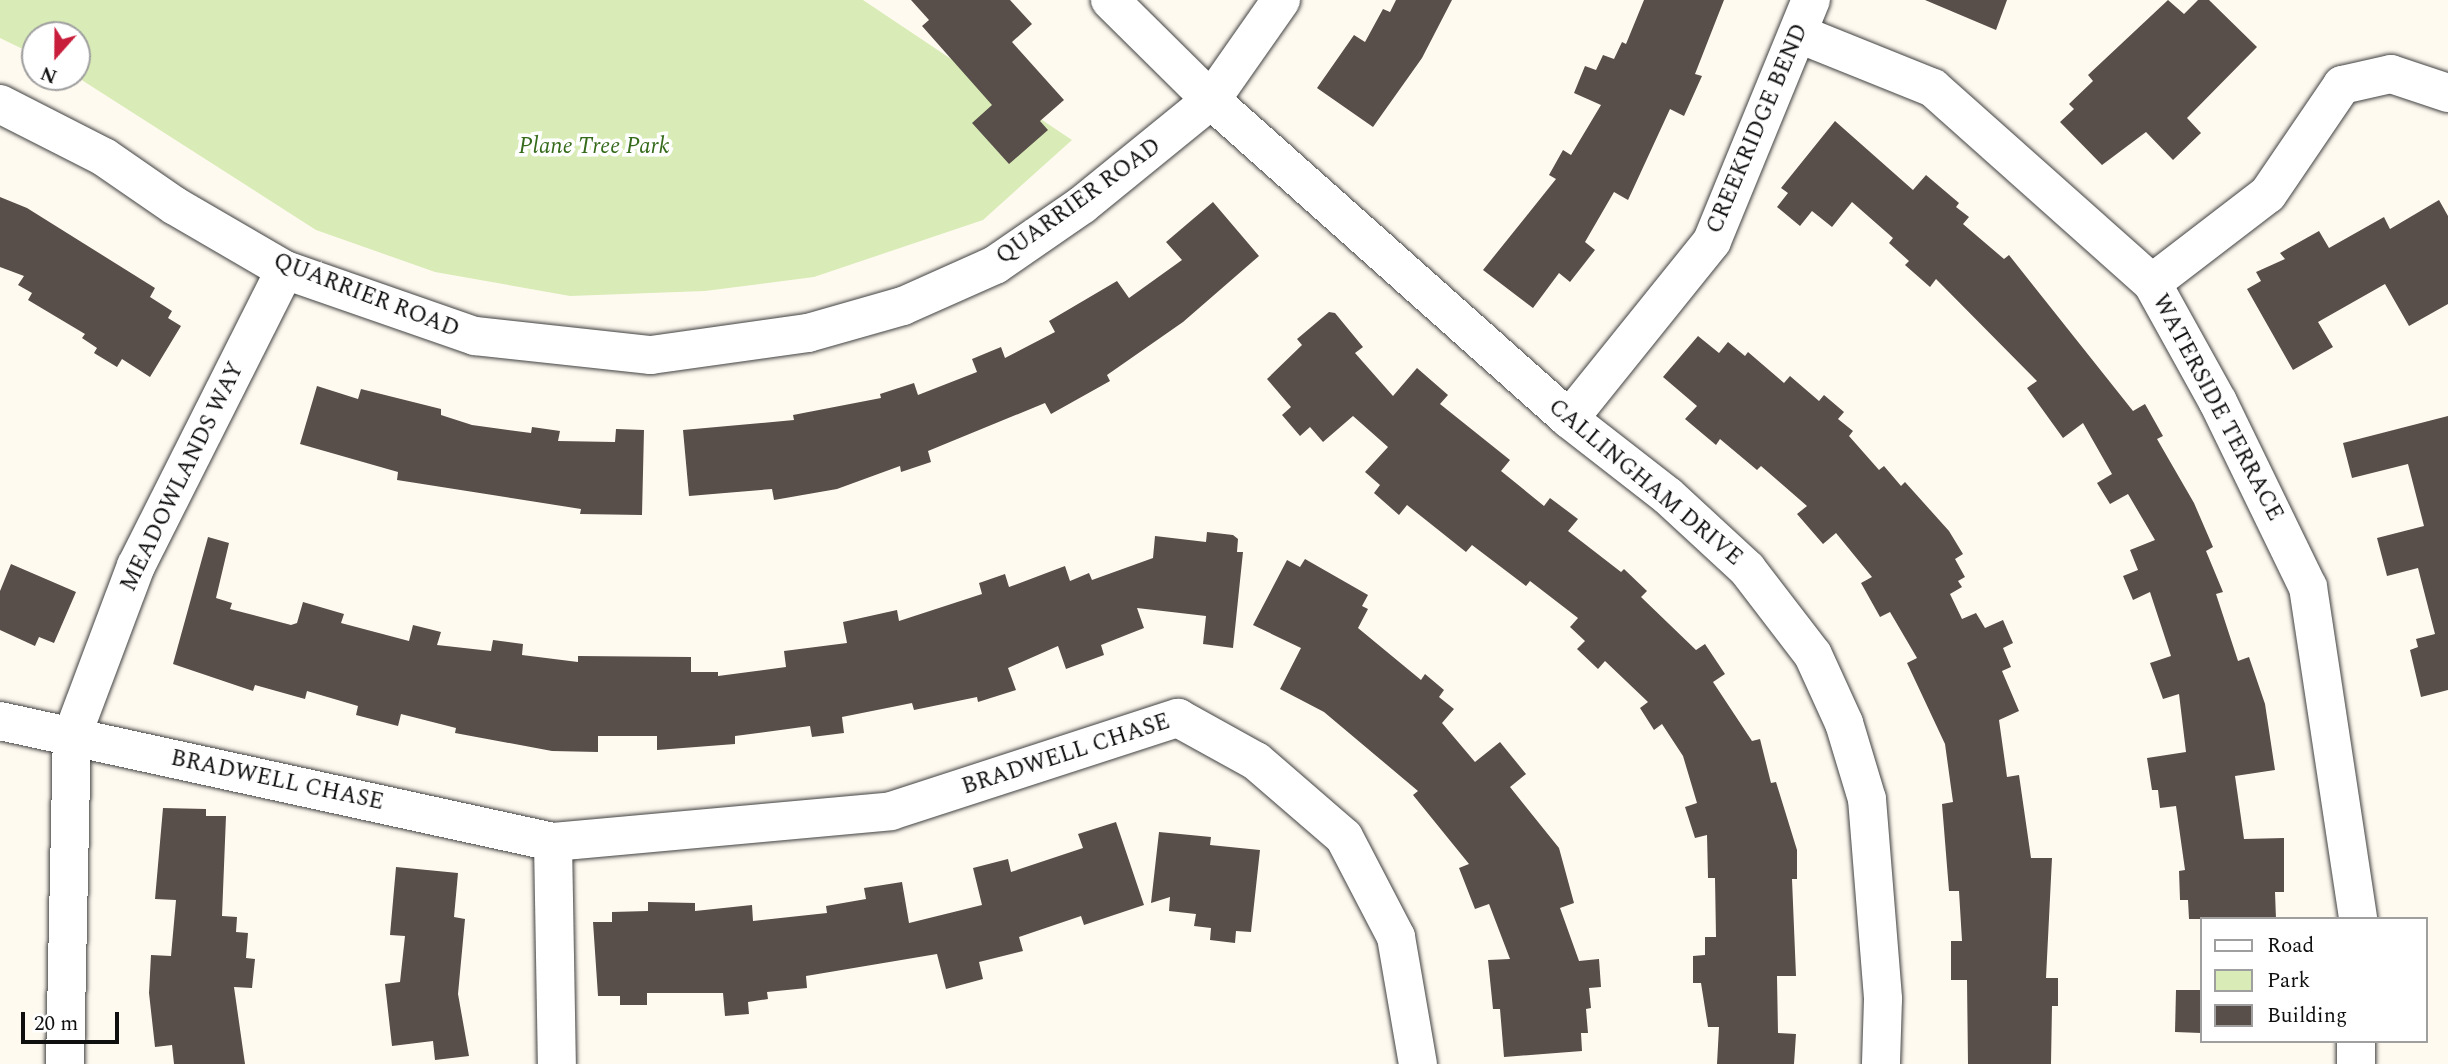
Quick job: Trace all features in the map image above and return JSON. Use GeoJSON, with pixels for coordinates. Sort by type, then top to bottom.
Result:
{"type":"FeatureCollection","features":[{"type":"Feature","properties":{"kind":"street","name":"CALLINGHAM DRIVE"},"geometry":{"type":"LineString","coordinates":[[1110,0],[1211,100],[1569,419],[1668,496],[1747,569],[1814,655],[1844,723],[1867,799],[1884,999],[1881,1064]]}},
{"type":"Feature","properties":{"kind":"street","name":"QUARRIER ROAD"},"geometry":{"type":"LineString","coordinates":[[0,104],[104,157],[175,206],[285,270],[475,337],[651,355],[758,342],[903,306],[995,265],[1082,205],[1211,100],[1281,0]]}},
{"type":"Feature","properties":{"kind":"street","name":"WATERSIDE TERRACE"},"geometry":{"type":"LineString","coordinates":[[1805,17],[1933,88],[2152,283],[2218,402],[2308,586],[2358,917]]}},
{"type":"Feature","properties":{"kind":"street","name":"CREEKRIDGE BEND"},"geometry":{"type":"LineString","coordinates":[[1569,419],[1712,241],[1805,17]]}},
{"type":"Feature","properties":{"kind":"street"},"geometry":{"type":"LineString","coordinates":[[2152,283],[2268,194],[2342,85],[2391,74],[2448,93]]}},
{"type":"Feature","properties":{"kind":"street","name":"MEADOWLANDS WAY"},"geometry":{"type":"LineString","coordinates":[[65,1064],[72,736],[136,566],[285,270]]}},
{"type":"Feature","properties":{"kind":"street","name":"BRADWELL CHASE"},"geometry":{"type":"LineString","coordinates":[[0,721],[553,842],[891,811],[1178,718],[1256,761],[1344,837],[1396,937],[1418,1064]]}},
{"type":"Feature","properties":{"kind":"street"},"geometry":{"type":"LineString","coordinates":[[553,842],[556,1064]]}},
{"type":"Feature","properties":{"kind":"street"},"geometry":{"type":"LineString","coordinates":[[2356,1043],[2356,1064]]}},
{"type":"Feature","properties":{"kind":"green space","name":"Plane Tree Park"},"geometry":{"type":"Polygon","coordinates":[[[0,0],[863,0],[1072,140],[983,220],[814,277],[705,291],[570,296],[435,272],[316,230],[91,86],[91,21],[21,21],[21,48],[0,38],[0,0]]]}},
{"type":"Feature","properties":{"kind":"building"},"geometry":{"type":"Polygon","coordinates":[[[911,0],[1010,0],[1032,24],[1012,42],[1064,100],[1040,121],[1048,130],[1009,164],[972,123],[992,105],[922,26],[929,20],[911,0]]]}},
{"type":"Feature","properties":{"kind":"building"},"geometry":{"type":"Polygon","coordinates":[[[1396,0],[1452,0],[1422,58],[1373,127],[1317,88],[1354,35],[1365,42],[1383,9],[1390,12],[1396,0]]]}},
{"type":"Feature","properties":{"kind":"building"},"geometry":{"type":"Polygon","coordinates":[[[1644,0],[1724,0],[1695,74],[1702,76],[1684,116],[1670,109],[1628,200],[1614,192],[1585,242],[1595,250],[1570,282],[1559,273],[1533,308],[1483,270],[1556,179],[1549,175],[1563,150],[1571,155],[1601,105],[1574,93],[1585,66],[1596,70],[1603,55],[1614,59],[1622,42],[1626,44],[1644,0]]]}},
{"type":"Feature","properties":{"kind":"building"},"geometry":{"type":"Polygon","coordinates":[[[1925,0],[2007,0],[1996,30],[1925,0]]]}},
{"type":"Feature","properties":{"kind":"building"},"geometry":{"type":"Polygon","coordinates":[[[2168,0],[2184,14],[2198,0],[2209,0],[2257,47],[2187,118],[2201,133],[2173,160],[2146,132],[2102,165],[2060,122],[2074,109],[2069,104],[2093,81],[2088,75],[2168,0]]]}},
{"type":"Feature","properties":{"kind":"building"},"geometry":{"type":"Polygon","coordinates":[[[1835,121],[1913,190],[1926,175],[1959,203],[1956,207],[1969,217],[1963,224],[2004,259],[2009,255],[2133,411],[2145,404],[2163,436],[2157,439],[2194,503],[2213,547],[2206,551],[2223,592],[2216,594],[2238,661],[2249,657],[2265,704],[2275,770],[2235,776],[2244,839],[2284,838],[2284,892],[2275,892],[2276,917],[2189,919],[2188,900],[2180,900],[2179,871],[2185,870],[2176,806],[2160,808],[2158,790],[2152,790],[2147,758],[2186,752],[2179,694],[2163,699],[2150,663],[2171,656],[2150,592],[2133,600],[2123,576],[2138,570],[2130,550],[2155,540],[2128,494],[2110,504],[2097,483],[2112,474],[2083,423],[2063,438],[2027,388],[2037,381],[1936,279],[1930,287],[1905,265],[1909,261],[1889,243],[1893,238],[1852,202],[1832,227],[1812,211],[1800,226],[1777,207],[1788,193],[1781,188],[1835,121]]]}},
{"type":"Feature","properties":{"kind":"building"},"geometry":{"type":"Polygon","coordinates":[[[0,197],[27,208],[155,288],[150,297],[172,311],[168,318],[181,326],[150,377],[122,359],[117,367],[94,353],[97,348],[82,338],[85,334],[28,300],[32,293],[18,285],[24,276],[0,267],[0,197]]]}},
{"type":"Feature","properties":{"kind":"building"},"geometry":{"type":"Polygon","coordinates":[[[2439,200],[2448,216],[2448,304],[2409,326],[2385,284],[2318,322],[2333,347],[2293,370],[2247,289],[2261,281],[2256,272],[2285,259],[2280,253],[2319,231],[2329,248],[2384,217],[2390,229],[2439,200]]]}},
{"type":"Feature","properties":{"kind":"building"},"geometry":{"type":"Polygon","coordinates":[[[1213,202],[1259,256],[1183,322],[1107,375],[1110,381],[1051,414],[1045,403],[928,451],[931,462],[901,472],[900,466],[837,489],[774,500],[772,489],[689,496],[683,430],[794,420],[793,415],[881,398],[880,394],[914,383],[918,395],[977,372],[972,359],[1001,347],[1005,358],[1055,332],[1049,321],[1117,281],[1129,298],[1182,260],[1166,242],[1213,202]]]}},
{"type":"Feature","properties":{"kind":"building"},"geometry":{"type":"Polygon","coordinates":[[[1329,312],[1335,313],[1363,347],[1355,353],[1393,396],[1417,368],[1448,395],[1440,404],[1510,460],[1501,471],[1544,506],[1550,498],[1578,519],[1568,531],[1621,572],[1624,569],[1647,591],[1641,597],[1696,650],[1705,644],[1725,674],[1713,682],[1752,741],[1760,739],[1771,783],[1776,782],[1797,850],[1797,879],[1792,879],[1796,976],[1777,976],[1778,1033],[1796,1034],[1794,1064],[1717,1064],[1719,1027],[1708,1027],[1701,983],[1693,983],[1693,956],[1705,955],[1705,937],[1716,937],[1715,878],[1708,878],[1707,835],[1695,838],[1685,807],[1697,803],[1683,756],[1662,724],[1654,730],[1640,708],[1648,702],[1605,661],[1598,669],[1577,649],[1585,641],[1570,627],[1578,618],[1530,581],[1526,586],[1472,545],[1466,552],[1407,505],[1399,515],[1374,493],[1380,485],[1365,472],[1388,447],[1353,416],[1323,442],[1310,427],[1300,436],[1282,415],[1291,407],[1267,379],[1302,345],[1297,339],[1329,312]]]}},
{"type":"Feature","properties":{"kind":"building"},"geometry":{"type":"Polygon","coordinates":[[[1698,336],[1719,353],[1728,342],[1745,356],[1748,352],[1784,383],[1790,376],[1819,401],[1824,395],[1844,412],[1838,419],[1853,431],[1849,436],[1879,470],[1884,466],[1901,486],[1905,482],[1949,531],[1963,554],[1955,559],[1965,577],[1958,581],[1962,587],[1950,594],[1962,619],[1976,613],[1985,628],[2003,620],[2013,643],[2003,648],[2011,667],[2002,671],[2019,711],[1999,720],[2007,777],[2019,775],[2031,858],[2052,858],[2046,978],[2058,978],[2058,1006],[2052,1006],[2051,1064],[1968,1064],[1967,980],[1951,980],[1951,941],[1962,941],[1959,891],[1949,891],[1942,804],[1953,802],[1945,744],[1907,663],[1917,658],[1890,612],[1880,617],[1861,583],[1872,577],[1836,533],[1823,544],[1797,514],[1807,506],[1761,466],[1757,470],[1720,439],[1716,445],[1685,419],[1697,406],[1663,377],[1698,336]]]}},
{"type":"Feature","properties":{"kind":"building"},"geometry":{"type":"Polygon","coordinates":[[[317,386],[358,399],[361,389],[441,409],[441,415],[472,425],[531,433],[532,427],[560,431],[558,441],[615,442],[616,429],[644,430],[642,515],[580,514],[581,509],[397,480],[398,472],[300,444],[317,386]]]}},
{"type":"Feature","properties":{"kind":"building"},"geometry":{"type":"Polygon","coordinates":[[[2448,416],[2448,690],[2421,697],[2410,650],[2418,647],[2416,639],[2435,634],[2418,568],[2387,576],[2377,538],[2424,526],[2408,464],[2352,478],[2343,443],[2448,416]]]}},
{"type":"Feature","properties":{"kind":"building"},"geometry":{"type":"Polygon","coordinates":[[[1207,532],[1233,535],[1238,539],[1237,552],[1243,552],[1233,648],[1203,644],[1206,616],[1137,608],[1144,628],[1101,645],[1104,655],[1066,669],[1058,646],[1008,668],[1016,690],[978,702],[977,697],[914,710],[912,703],[842,717],[844,733],[812,737],[810,726],[735,736],[735,744],[657,750],[657,736],[598,736],[598,752],[552,751],[455,733],[456,728],[401,714],[398,726],[356,715],[358,706],[307,691],[305,699],[255,685],[253,691],[173,664],[208,537],[229,543],[216,598],[232,603],[230,609],[291,625],[297,623],[303,602],[344,614],[341,623],[409,641],[413,625],[441,632],[437,645],[491,651],[493,640],[523,644],[522,655],[578,662],[578,656],[691,657],[691,672],[718,672],[718,676],[786,667],[784,651],[847,643],[843,622],[897,610],[899,621],[982,594],[979,583],[1005,574],[1009,587],[1065,566],[1070,581],[1089,573],[1092,580],[1153,558],[1155,536],[1206,542],[1207,532]]]}},
{"type":"Feature","properties":{"kind":"building"},"geometry":{"type":"Polygon","coordinates":[[[1305,559],[1368,595],[1362,606],[1368,609],[1358,628],[1421,680],[1425,674],[1444,690],[1439,697],[1454,709],[1442,723],[1475,762],[1500,742],[1526,774],[1510,787],[1559,848],[1574,903],[1560,908],[1579,961],[1599,959],[1601,987],[1589,988],[1591,1008],[1586,1009],[1588,1033],[1581,1033],[1582,1051],[1504,1057],[1500,1009],[1493,1009],[1488,960],[1510,959],[1489,904],[1475,909],[1459,868],[1469,864],[1413,795],[1418,791],[1324,712],[1280,689],[1301,648],[1253,625],[1287,560],[1300,567],[1305,559]]]}},
{"type":"Feature","properties":{"kind":"building"},"geometry":{"type":"Polygon","coordinates":[[[11,564],[76,592],[54,643],[39,637],[35,646],[0,630],[0,591],[11,564]]]}},
{"type":"Feature","properties":{"kind":"building"},"geometry":{"type":"Polygon","coordinates":[[[163,808],[206,809],[206,816],[226,816],[222,916],[237,917],[236,932],[248,933],[246,958],[255,959],[252,988],[234,987],[245,1064],[174,1064],[172,1045],[155,1047],[149,993],[151,955],[171,956],[176,900],[155,899],[163,808]]]}},
{"type":"Feature","properties":{"kind":"building"},"geometry":{"type":"Polygon","coordinates":[[[1116,822],[1144,905],[1084,925],[1081,916],[1019,937],[1023,951],[979,962],[983,979],[946,989],[937,954],[806,976],[807,988],[767,992],[768,999],[748,1002],[749,1014],[725,1016],[723,993],[647,993],[647,1005],[620,1005],[620,996],[598,996],[593,922],[612,922],[612,912],[648,911],[648,902],[695,903],[695,911],[752,905],[753,921],[827,913],[826,906],[866,899],[864,888],[902,882],[909,923],[982,905],[973,868],[1008,859],[1011,872],[1083,848],[1078,834],[1116,822]]]}},
{"type":"Feature","properties":{"kind":"building"},"geometry":{"type":"Polygon","coordinates":[[[1159,832],[1211,837],[1210,845],[1260,850],[1251,932],[1236,931],[1235,943],[1210,940],[1211,928],[1194,926],[1196,914],[1169,911],[1170,897],[1151,903],[1159,832]]]}},
{"type":"Feature","properties":{"kind":"building"},"geometry":{"type":"Polygon","coordinates":[[[396,867],[458,873],[454,917],[465,919],[458,994],[469,1056],[435,1060],[433,1041],[392,1046],[385,984],[400,982],[405,936],[390,935],[396,867]]]}},
{"type":"Feature","properties":{"kind":"building"},"geometry":{"type":"Polygon","coordinates":[[[2176,990],[2200,990],[2200,1033],[2175,1032],[2176,990]]]}}]}
